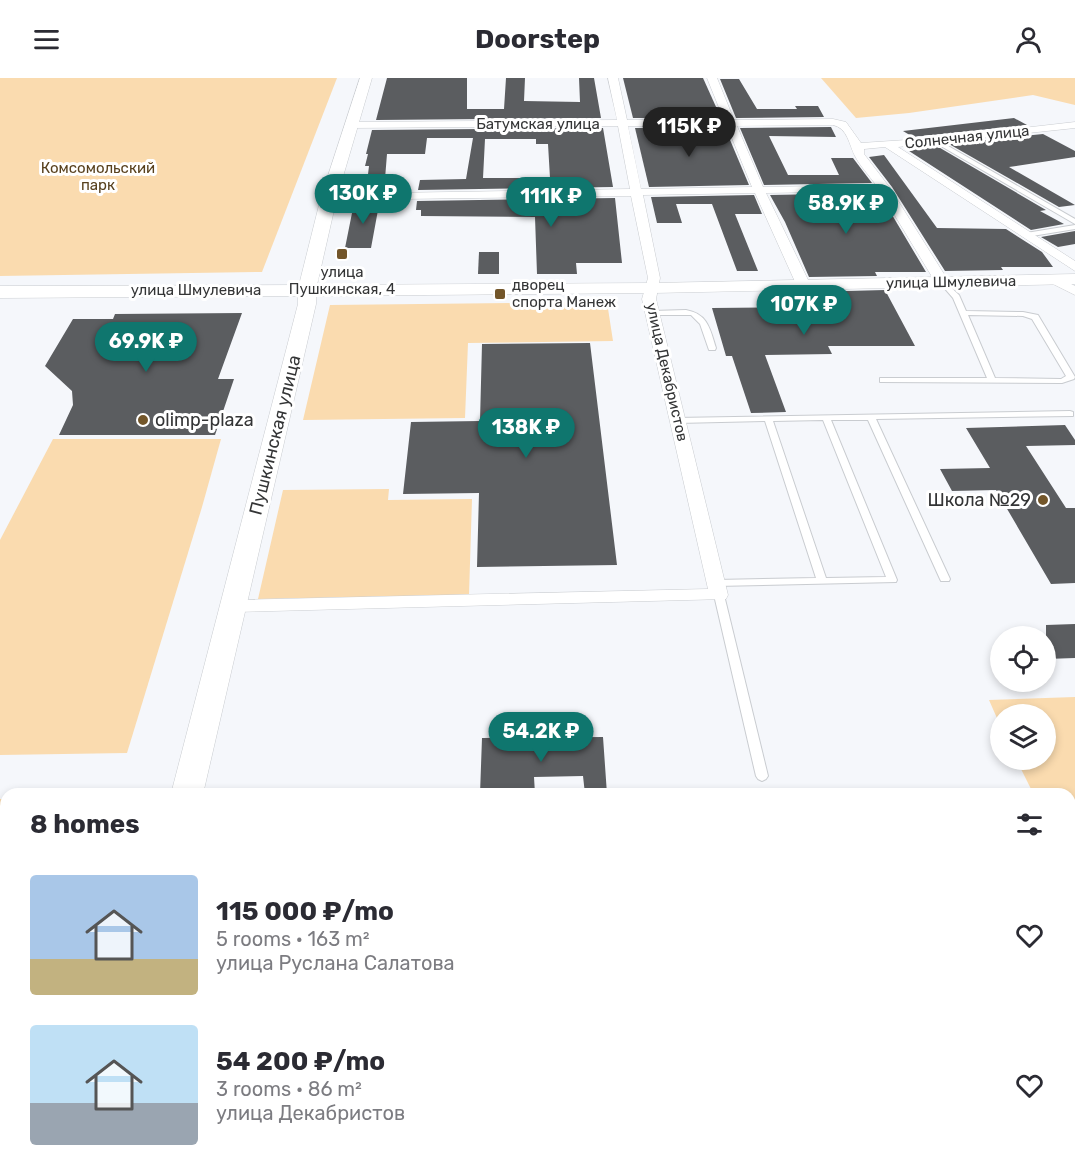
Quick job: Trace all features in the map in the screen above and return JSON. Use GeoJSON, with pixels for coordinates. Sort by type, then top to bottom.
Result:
{"type":"FeatureCollection","features":[{"type":"Feature","properties":{"kind":"main road","name":"Пушкинская улица"},"geometry":{"type":"LineString","coordinates":[[188,788],[307,304],[307,290],[329,197],[366,78]]}},
{"type":"Feature","properties":{"kind":"main road","name":"улица Шмулевича"},"geometry":{"type":"LineString","coordinates":[[0,292],[653,288],[1056,280],[1074,269]]}},
{"type":"Feature","properties":{"kind":"street","name":"улица Декабристов"},"geometry":{"type":"LineString","coordinates":[[613,78],[654,278],[649,299],[718,589]]}},
{"type":"Feature","properties":{"kind":"street"},"geometry":{"type":"LineString","coordinates":[[712,78],[759,190],[803,284]]}},
{"type":"Feature","properties":{"kind":"street","name":"Батумская улица"},"geometry":{"type":"LineString","coordinates":[[350,124],[833,122],[842,124],[858,146]]}},
{"type":"Feature","properties":{"kind":"street","name":"Солнечная улица"},"geometry":{"type":"LineString","coordinates":[[858,146],[936,141],[1075,125]]}},
{"type":"Feature","properties":{"kind":"street"},"geometry":{"type":"LineString","coordinates":[[888,145],[1074,269]]}},
{"type":"Feature","properties":{"kind":"street"},"geometry":{"type":"LineString","coordinates":[[858,146],[859,154],[884,188],[942,282]]}},
{"type":"Feature","properties":{"kind":"street"},"geometry":{"type":"LineString","coordinates":[[329,197],[884,188]]}},
{"type":"Feature","properties":{"kind":"street"},"geometry":{"type":"LineString","coordinates":[[1056,280],[1075,291]]}},
{"type":"Feature","properties":{"kind":"street"},"geometry":{"type":"LineString","coordinates":[[234,606],[718,589]]}},
{"type":"Feature","properties":{"kind":"lane"},"geometry":{"type":"LineString","coordinates":[[936,141],[1075,222]]}},
{"type":"Feature","properties":{"kind":"lane"},"geometry":{"type":"LineString","coordinates":[[1026,235],[1075,227]]}},
{"type":"Feature","properties":{"kind":"lane"},"geometry":{"type":"LineString","coordinates":[[942,282],[956,297],[992,380]]}},
{"type":"Feature","properties":{"kind":"lane"},"geometry":{"type":"LineString","coordinates":[[652,313],[692,313],[700,316],[707,328],[712,348]]}},
{"type":"Feature","properties":{"kind":"lane"},"geometry":{"type":"LineString","coordinates":[[883,380],[1062,381],[1071,377],[1035,316],[962,313]]}},
{"type":"Feature","properties":{"kind":"lane"},"geometry":{"type":"LineString","coordinates":[[678,420],[1071,414]]}},
{"type":"Feature","properties":{"kind":"lane"},"geometry":{"type":"LineString","coordinates":[[871,417],[945,579]]}},
{"type":"Feature","properties":{"kind":"lane"},"geometry":{"type":"LineString","coordinates":[[768,418],[822,581]]}},
{"type":"Feature","properties":{"kind":"lane"},"geometry":{"type":"LineString","coordinates":[[718,589],[822,581],[892,580],[826,418]]}},
{"type":"Feature","properties":{"kind":"lane","name":"улица Декабристов"},"geometry":{"type":"LineString","coordinates":[[718,589],[762,776]]}},
{"type":"Feature","properties":{"kind":"green space","name":"Комсомольский парк"},"geometry":{"type":"Polygon","coordinates":[[[0,78],[337,78],[262,272],[0,276],[0,78]]]}},
{"type":"Feature","properties":{"kind":"green space"},"geometry":{"type":"Polygon","coordinates":[[[821,78],[1075,78],[1075,105],[1033,95],[909,113],[856,118],[821,78]]]}},
{"type":"Feature","properties":{"kind":"green space"},"geometry":{"type":"Polygon","coordinates":[[[607,302],[613,341],[468,343],[465,418],[303,420],[330,305],[607,302]]]}},
{"type":"Feature","properties":{"kind":"green space"},"geometry":{"type":"Polygon","coordinates":[[[53,439],[221,439],[127,753],[0,755],[0,540],[53,439]]]}},
{"type":"Feature","properties":{"kind":"green space"},"geometry":{"type":"Polygon","coordinates":[[[389,489],[388,500],[472,499],[469,595],[258,599],[283,490],[389,489]]]}},
{"type":"Feature","properties":{"kind":"green space"},"geometry":{"type":"Polygon","coordinates":[[[1075,697],[1075,788],[1030,788],[1022,770],[1056,770],[1056,704],[991,704],[989,700],[1075,697]]]}},
{"type":"Feature","properties":{"kind":"building"},"geometry":{"type":"Polygon","coordinates":[[[387,78],[467,78],[467,109],[504,109],[506,78],[525,78],[524,101],[580,102],[579,78],[594,78],[601,118],[376,120],[387,78]]]}},
{"type":"Feature","properties":{"kind":"building"},"geometry":{"type":"Polygon","coordinates":[[[623,78],[703,78],[721,118],[633,118],[623,78]]]}},
{"type":"Feature","properties":{"kind":"building"},"geometry":{"type":"Polygon","coordinates":[[[720,79],[739,79],[757,109],[797,109],[795,106],[818,106],[824,117],[736,118],[720,79]]]}},
{"type":"Feature","properties":{"kind":"building"},"geometry":{"type":"Polygon","coordinates":[[[1014,118],[1027,125],[913,137],[903,131],[1014,118]]]}},
{"type":"Feature","properties":{"kind":"building"},"geometry":{"type":"Polygon","coordinates":[[[831,127],[836,137],[769,136],[788,175],[839,175],[831,158],[853,158],[872,183],[764,185],[740,128],[831,127]]]}},
{"type":"Feature","properties":{"kind":"building"},"geometry":{"type":"Polygon","coordinates":[[[603,128],[613,187],[418,190],[420,180],[466,179],[473,138],[427,138],[425,154],[387,154],[384,191],[366,191],[369,166],[365,166],[368,154],[366,154],[372,130],[603,128]],[[485,139],[483,178],[550,178],[548,144],[536,144],[536,139],[485,139]]]}},
{"type":"Feature","properties":{"kind":"building"},"geometry":{"type":"Polygon","coordinates":[[[635,128],[725,128],[749,185],[649,187],[635,128]]]}},
{"type":"Feature","properties":{"kind":"building"},"geometry":{"type":"Polygon","coordinates":[[[1043,134],[1075,151],[1075,157],[1009,167],[1075,205],[1059,207],[949,144],[1043,134]]]}},
{"type":"Feature","properties":{"kind":"building"},"geometry":{"type":"Polygon","coordinates":[[[935,145],[1046,210],[1040,211],[1064,224],[1031,230],[909,151],[935,145]]]}},
{"type":"Feature","properties":{"kind":"building"},"geometry":{"type":"Polygon","coordinates":[[[884,155],[937,228],[1006,229],[1042,252],[1053,267],[1001,267],[1003,270],[945,271],[892,187],[869,157],[884,155]]]}},
{"type":"Feature","properties":{"kind":"building"},"geometry":{"type":"Polygon","coordinates":[[[879,193],[926,272],[875,272],[877,276],[809,277],[785,222],[770,195],[879,193]]]}},
{"type":"Feature","properties":{"kind":"building"},"geometry":{"type":"Polygon","coordinates":[[[754,195],[762,214],[735,214],[758,271],[737,271],[712,204],[676,204],[682,223],[657,223],[651,197],[754,195]]]}},
{"type":"Feature","properties":{"kind":"building"},"geometry":{"type":"Polygon","coordinates":[[[615,198],[622,263],[576,263],[577,274],[537,274],[535,217],[421,216],[421,210],[416,210],[417,201],[615,198]]]}},
{"type":"Feature","properties":{"kind":"building"},"geometry":{"type":"Polygon","coordinates":[[[384,202],[383,210],[378,210],[371,248],[345,248],[354,203],[384,202]]]}},
{"type":"Feature","properties":{"kind":"building"},"geometry":{"type":"Polygon","coordinates":[[[1075,231],[1075,244],[1058,247],[1041,237],[1075,231]]]}},
{"type":"Feature","properties":{"kind":"building"},"geometry":{"type":"Polygon","coordinates":[[[479,252],[499,252],[499,274],[478,274],[479,252]]]}},
{"type":"Feature","properties":{"kind":"building"},"geometry":{"type":"Polygon","coordinates":[[[885,290],[915,346],[828,346],[832,354],[765,355],[786,412],[751,413],[732,356],[726,356],[712,308],[815,307],[809,292],[885,290]]]}},
{"type":"Feature","properties":{"kind":"building"},"geometry":{"type":"Polygon","coordinates":[[[242,313],[218,379],[234,379],[215,435],[59,435],[73,405],[72,391],[45,366],[73,319],[113,319],[115,314],[242,313]]]}},
{"type":"Feature","properties":{"kind":"building"},"geometry":{"type":"Polygon","coordinates":[[[590,343],[617,565],[477,567],[479,493],[403,494],[411,422],[480,421],[482,344],[590,343]]]}},
{"type":"Feature","properties":{"kind":"building","name":"Школа №29"},"geometry":{"type":"Polygon","coordinates":[[[1065,425],[1075,440],[1075,445],[1026,446],[1066,508],[1075,508],[1075,583],[1051,584],[996,490],[952,491],[940,469],[990,468],[966,428],[1065,425]]]}},
{"type":"Feature","properties":{"kind":"building"},"geometry":{"type":"Polygon","coordinates":[[[1075,624],[1075,658],[1056,659],[1056,626],[1046,625],[1075,624]]]}},
{"type":"Feature","properties":{"kind":"building"},"geometry":{"type":"Polygon","coordinates":[[[603,737],[607,788],[584,788],[583,776],[534,777],[535,788],[480,788],[482,738],[603,737]]]}},
{"type":"Feature","properties":{"kind":"place","name":"улица Пушкинская, 4"},"geometry":{"type":"Point","coordinates":[342,254]}},
{"type":"Feature","properties":{"kind":"place","name":"дворец спорта Манеж"},"geometry":{"type":"Point","coordinates":[500,294]}},
{"type":"Feature","properties":{"kind":"place","name":"olimp-plaza"},"geometry":{"type":"Point","coordinates":[143,420]}},
{"type":"Feature","properties":{"kind":"place","name":"Школа №29"},"geometry":{"type":"Point","coordinates":[1043,500]}}]}
